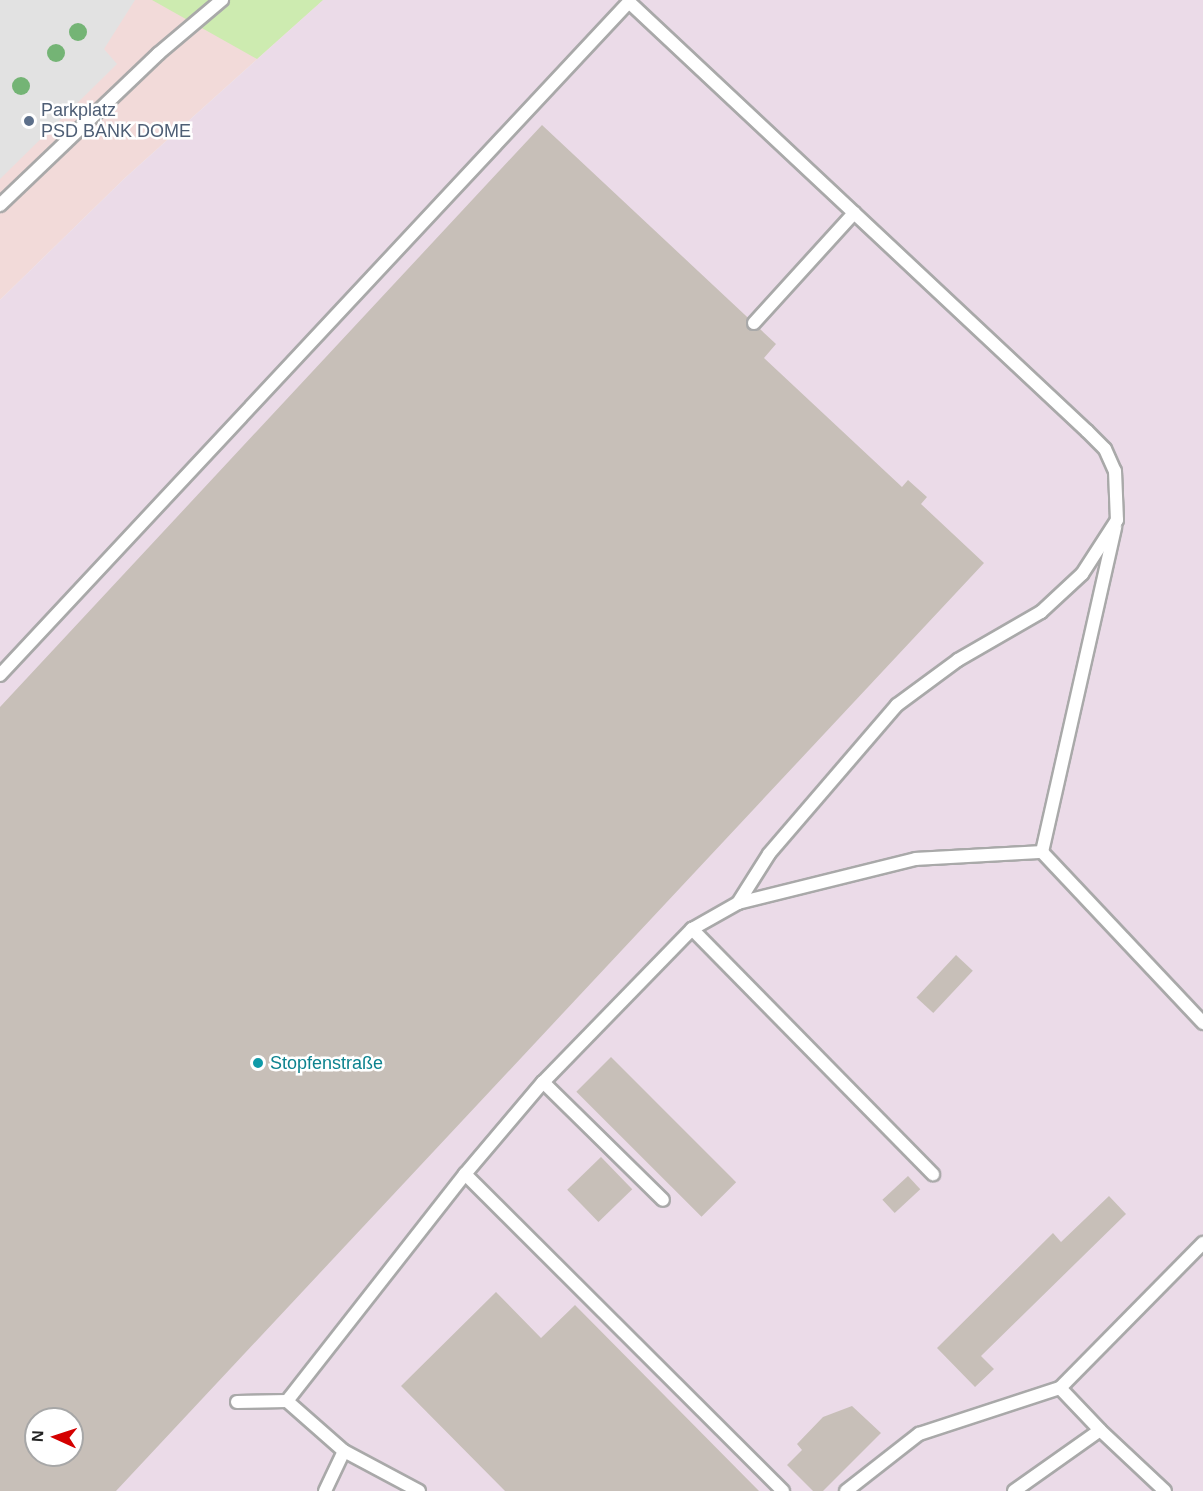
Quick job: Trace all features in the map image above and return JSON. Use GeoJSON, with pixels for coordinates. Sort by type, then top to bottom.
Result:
{"type":"FeatureCollection","features":[{"type":"Feature","properties":{"kind":"lane"},"geometry":{"type":"LineString","coordinates":[[0,205],[159,54],[222,0]]}},
{"type":"Feature","properties":{"kind":"lane"},"geometry":{"type":"LineString","coordinates":[[0,675],[629,2],[1105,449],[1115,471],[1117,520],[1070,743],[1042,852]]}},
{"type":"Feature","properties":{"kind":"lane"},"geometry":{"type":"LineString","coordinates":[[754,323],[854,213]]}},
{"type":"Feature","properties":{"kind":"lane"},"geometry":{"type":"LineString","coordinates":[[738,903],[769,854],[897,705],[958,660],[1041,612],[1082,574],[1117,520]]}},
{"type":"Feature","properties":{"kind":"lane"},"geometry":{"type":"LineString","coordinates":[[287,1401],[465,1174],[543,1082],[692,929],[738,903],[916,859],[1042,852],[1203,1023]]}},
{"type":"Feature","properties":{"kind":"lane"},"geometry":{"type":"LineString","coordinates":[[692,929],[933,1174]]}},
{"type":"Feature","properties":{"kind":"lane"},"geometry":{"type":"LineString","coordinates":[[543,1082],[663,1200]]}},
{"type":"Feature","properties":{"kind":"lane"},"geometry":{"type":"LineString","coordinates":[[465,1174],[783,1491]]}},
{"type":"Feature","properties":{"kind":"lane"},"geometry":{"type":"LineString","coordinates":[[846,1491],[919,1434],[1060,1388],[1203,1243]]}},
{"type":"Feature","properties":{"kind":"lane"},"geometry":{"type":"LineString","coordinates":[[1060,1388],[1100,1430],[1165,1491]]}},
{"type":"Feature","properties":{"kind":"lane"},"geometry":{"type":"LineString","coordinates":[[237,1402],[287,1401],[344,1451],[419,1491]]}},
{"type":"Feature","properties":{"kind":"lane"},"geometry":{"type":"LineString","coordinates":[[1014,1491],[1100,1430]]}},
{"type":"Feature","properties":{"kind":"lane"},"geometry":{"type":"LineString","coordinates":[[325,1491],[344,1451]]}},
{"type":"Feature","properties":{"kind":"shaded area"},"geometry":{"type":"Polygon","coordinates":[[[0,0],[323,0],[125,178],[0,300],[0,0]]]}},
{"type":"Feature","properties":{"kind":"shaded area","name":"Parkplatz PSD BANK DOME"},"geometry":{"type":"Polygon","coordinates":[[[0,0],[135,0],[104,49],[117,64],[0,179],[0,0]]]}},
{"type":"Feature","properties":{"kind":"shaded area"},"geometry":{"type":"Polygon","coordinates":[[[323,0],[1203,0],[1203,1491],[0,1491],[0,300],[125,178],[323,0]]]}},
{"type":"Feature","properties":{"kind":"green space"},"geometry":{"type":"Polygon","coordinates":[[[152,0],[323,0],[257,59],[152,0]]]}},
{"type":"Feature","properties":{"kind":"building","name":"Stopfenstraße"},"geometry":{"type":"Polygon","coordinates":[[[542,125],[776,344],[764,358],[902,487],[908,480],[927,497],[921,504],[984,563],[116,1491],[0,1491],[0,707],[542,125]]]}},
{"type":"Feature","properties":{"kind":"building"},"geometry":{"type":"Polygon","coordinates":[[[956,955],[973,971],[933,1013],[916,997],[956,955]]]}},
{"type":"Feature","properties":{"kind":"building"},"geometry":{"type":"Polygon","coordinates":[[[611,1057],[736,1182],[702,1217],[576,1092],[611,1057]]]}},
{"type":"Feature","properties":{"kind":"building"},"geometry":{"type":"Polygon","coordinates":[[[601,1157],[632,1189],[598,1222],[567,1190],[601,1157]]]}},
{"type":"Feature","properties":{"kind":"building"},"geometry":{"type":"Polygon","coordinates":[[[908,1176],[920,1189],[895,1213],[882,1200],[908,1176]]]}},
{"type":"Feature","properties":{"kind":"building"},"geometry":{"type":"Polygon","coordinates":[[[1109,1196],[1126,1214],[981,1356],[994,1369],[975,1387],[937,1348],[1053,1233],[1061,1242],[1109,1196]]]}},
{"type":"Feature","properties":{"kind":"building"},"geometry":{"type":"Polygon","coordinates":[[[496,1292],[541,1338],[575,1305],[759,1491],[505,1491],[401,1386],[496,1292]]]}},
{"type":"Feature","properties":{"kind":"building"},"geometry":{"type":"Polygon","coordinates":[[[852,1406],[881,1433],[823,1491],[813,1491],[787,1465],[802,1450],[797,1444],[823,1417],[852,1406]]]}},
{"type":"Feature","properties":{"kind":"place","name":"Parkplatz PSD BANK DOME"},"geometry":{"type":"Point","coordinates":[29,121]}},
{"type":"Feature","properties":{"kind":"place","name":"Stopfenstraße"},"geometry":{"type":"Point","coordinates":[258,1063]}}]}
